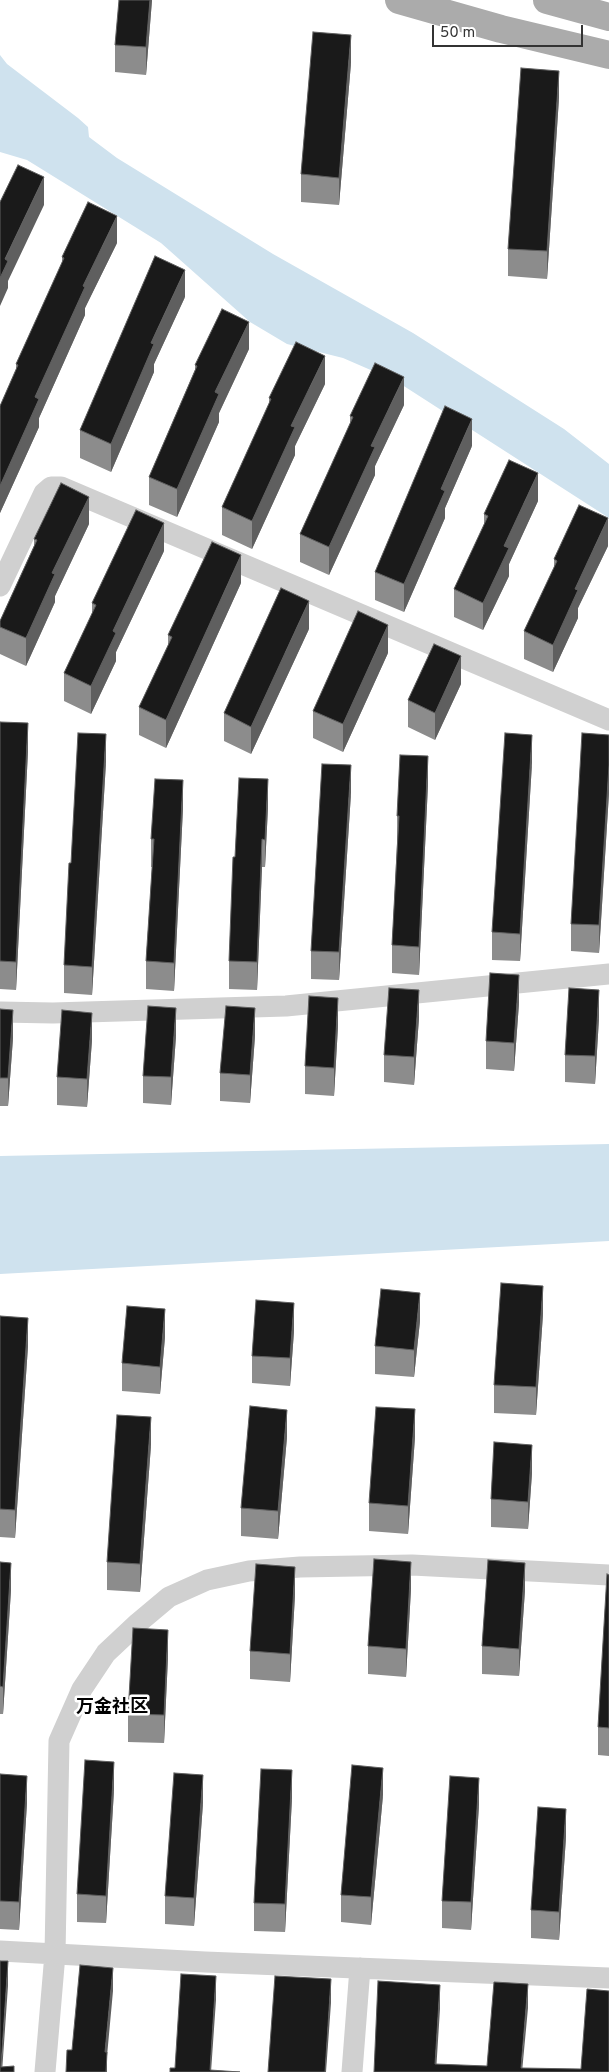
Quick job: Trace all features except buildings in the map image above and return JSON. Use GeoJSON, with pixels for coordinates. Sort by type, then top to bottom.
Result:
{"type":"FeatureCollection","features":[{"type":"Feature","properties":{"kind":"main road"},"geometry":{"type":"LineString","coordinates":[[399,0],[501,29],[609,55]]}},
{"type":"Feature","properties":{"kind":"main road"},"geometry":{"type":"LineString","coordinates":[[547,0],[609,17]]}},
{"type":"Feature","properties":{"kind":"street"},"geometry":{"type":"LineString","coordinates":[[0,586],[44,492],[51,487],[61,486],[609,720]]}},
{"type":"Feature","properties":{"kind":"street"},"geometry":{"type":"LineString","coordinates":[[0,1012],[53,1013],[286,1006],[609,974]]}},
{"type":"Feature","properties":{"kind":"street"},"geometry":{"type":"LineString","coordinates":[[45,2072],[55,1954],[60,1741],[82,1689],[106,1653],[169,1596],[207,1580],[249,1571],[300,1567],[412,1565],[609,1575]]}},
{"type":"Feature","properties":{"kind":"street"},"geometry":{"type":"LineString","coordinates":[[0,1951],[609,1978]]}},
{"type":"Feature","properties":{"kind":"street"},"geometry":{"type":"LineString","coordinates":[[352,2072],[360,1968]]}},
{"type":"Feature","properties":{"kind":"water"},"geometry":{"type":"Polygon","coordinates":[[[0,55],[7,64],[78,118],[88,127],[89,137],[117,158],[273,254],[413,333],[564,429],[609,464],[609,518],[396,381],[343,358],[287,344],[250,322],[161,243],[27,160],[0,152],[0,55]]]}},
{"type":"Feature","properties":{"kind":"water"},"geometry":{"type":"Polygon","coordinates":[[[609,1144],[609,1241],[0,1274],[0,1156],[609,1144]]]}},
{"type":"Feature","properties":{"kind":"district","name":"万金社区"},"geometry":{"type":"Point","coordinates":[112,1708]}}]}
